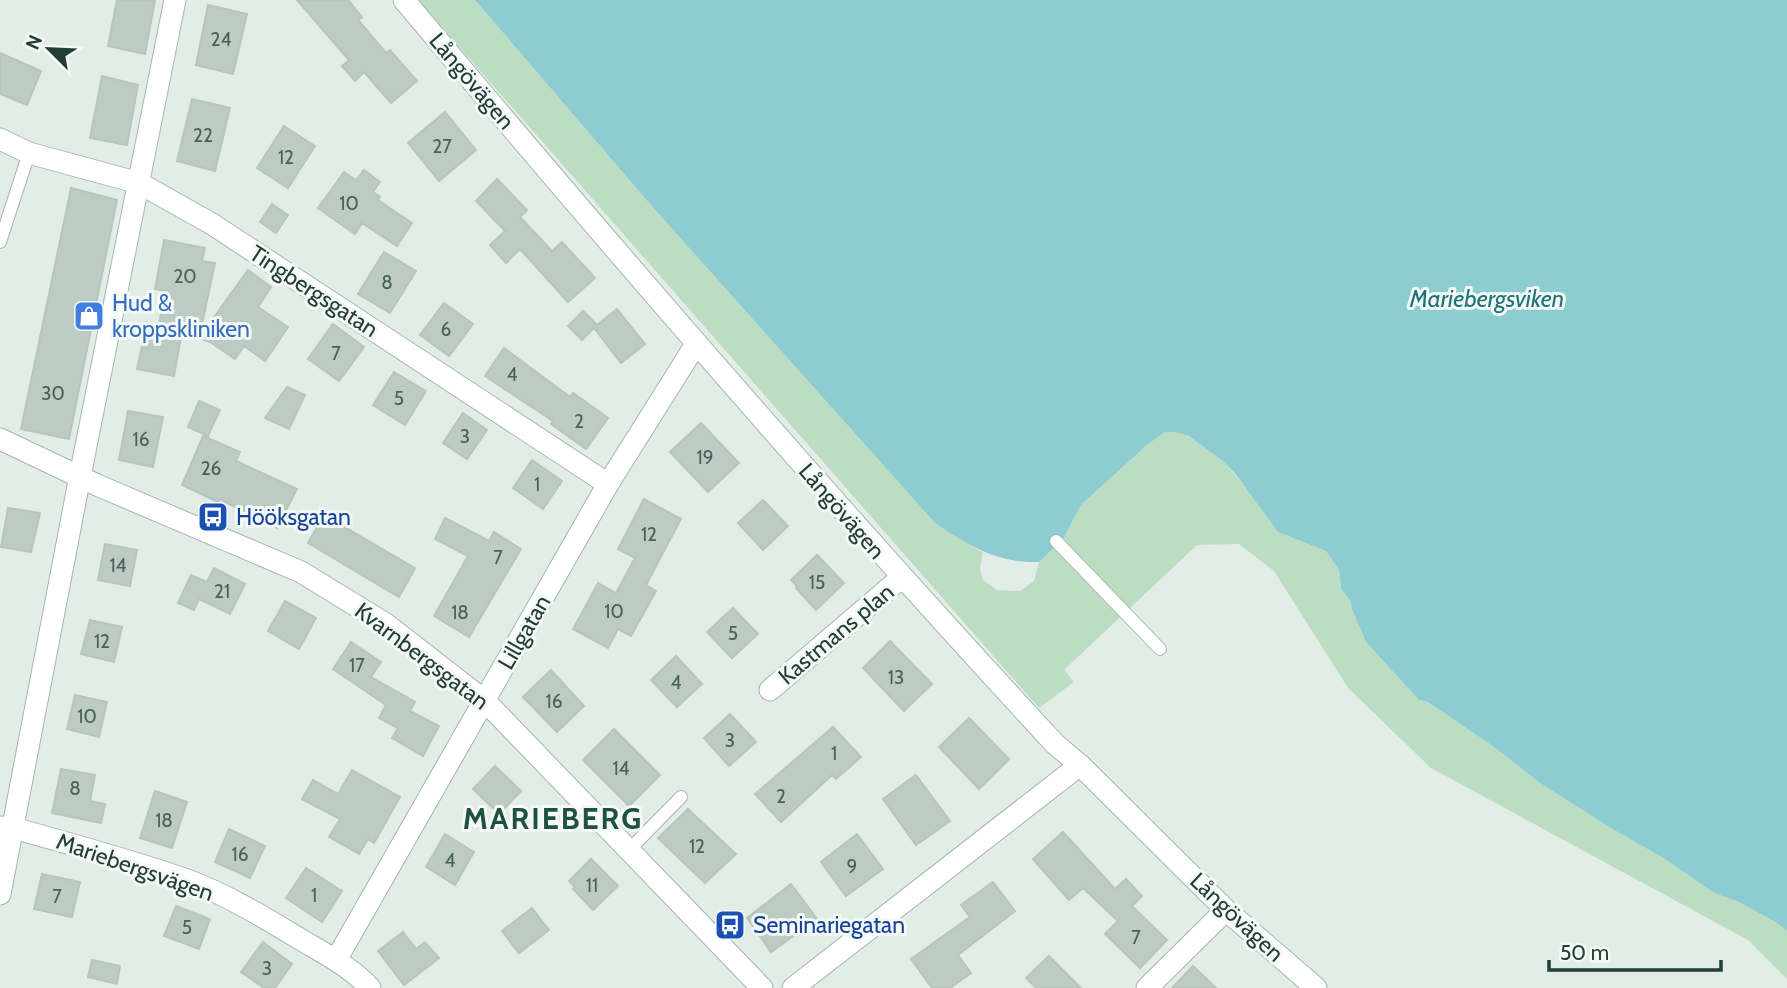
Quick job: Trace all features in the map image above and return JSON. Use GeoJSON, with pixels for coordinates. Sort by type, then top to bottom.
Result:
{"type":"FeatureCollection","features":[{"type":"Feature","properties":{"kind":"street"},"geometry":{"type":"LineString","coordinates":[[0,894],[6,828],[80,476],[175,0]]}},
{"type":"Feature","properties":{"kind":"street","name":"Långövägen"},"geometry":{"type":"LineString","coordinates":[[404,0],[606,241],[901,578],[1055,744],[1080,765],[1226,910],[1316,988]]}},
{"type":"Feature","properties":{"kind":"street","name":"Tingbergsgatan"},"geometry":{"type":"LineString","coordinates":[[0,139],[29,153],[139,183],[212,224],[608,484]]}},
{"type":"Feature","properties":{"kind":"street","name":"Lillgatan"},"geometry":{"type":"LineString","coordinates":[[336,960],[608,484],[696,344]]}},
{"type":"Feature","properties":{"kind":"street","name":"Kvarnbergsgatan"},"geometry":{"type":"LineString","coordinates":[[0,439],[301,572],[386,624],[485,701],[762,988]]}},
{"type":"Feature","properties":{"kind":"street","name":"Kastmans plan"},"geometry":{"type":"LineString","coordinates":[[770,690],[901,578]]}},
{"type":"Feature","properties":{"kind":"street"},"geometry":{"type":"LineString","coordinates":[[793,988],[1080,765]]}},
{"type":"Feature","properties":{"kind":"street","name":"Mariebergsvägen"},"geometry":{"type":"LineString","coordinates":[[6,828],[112,856],[189,881],[284,929],[360,976],[370,988]]}},
{"type":"Feature","properties":{"kind":"street"},"geometry":{"type":"LineString","coordinates":[[1147,988],[1226,910]]}},
{"type":"Feature","properties":{"kind":"lane"},"geometry":{"type":"LineString","coordinates":[[0,242],[29,153]]}},
{"type":"Feature","properties":{"kind":"lane"},"geometry":{"type":"LineString","coordinates":[[1056,541],[1160,649]]}},
{"type":"Feature","properties":{"kind":"lane"},"geometry":{"type":"LineString","coordinates":[[629,850],[681,797]]}},
{"type":"Feature","properties":{"kind":"green space"},"geometry":{"type":"Polygon","coordinates":[[[418,0],[475,0],[649,203],[935,523],[983,553],[980,569],[983,580],[997,590],[1020,591],[1034,581],[1039,562],[1063,539],[1081,505],[1165,432],[1189,436],[1224,462],[1285,535],[1326,551],[1339,570],[1341,589],[1350,600],[1366,642],[1419,700],[1428,702],[1494,747],[1540,783],[1665,859],[1714,893],[1739,902],[1777,923],[1787,931],[1787,979],[1748,940],[1431,768],[1348,688],[1274,571],[1239,544],[1197,545],[1064,670],[1074,682],[1039,708],[418,0]]]}},
{"type":"Feature","properties":{"kind":"water","name":"Mariebergsviken"},"geometry":{"type":"Polygon","coordinates":[[[475,0],[1787,0],[1787,931],[1739,902],[1714,893],[1665,859],[1540,783],[1494,747],[1428,702],[1419,700],[1366,642],[1350,600],[1341,589],[1339,570],[1326,551],[1278,532],[1237,476],[1224,462],[1189,436],[1165,432],[1147,445],[1081,505],[1063,539],[1039,562],[1010,560],[984,552],[935,523],[649,203],[475,0]]]}},
{"type":"Feature","properties":{"kind":"building"},"geometry":{"type":"Polygon","coordinates":[[[117,0],[155,0],[145,54],[108,46],[117,0]]]}},
{"type":"Feature","properties":{"kind":"building"},"geometry":{"type":"Polygon","coordinates":[[[297,0],[348,0],[362,17],[358,20],[386,53],[390,50],[417,81],[391,103],[364,72],[355,81],[342,66],[349,60],[297,0]]]}},
{"type":"Feature","properties":{"kind":"building"},"geometry":{"type":"Polygon","coordinates":[[[208,5],[247,14],[233,74],[196,65],[208,5]]]}},
{"type":"Feature","properties":{"kind":"building"},"geometry":{"type":"Polygon","coordinates":[[[0,53],[41,71],[27,105],[0,94],[0,53]]]}},
{"type":"Feature","properties":{"kind":"building"},"geometry":{"type":"Polygon","coordinates":[[[102,76],[138,85],[127,145],[90,138],[102,76]]]}},
{"type":"Feature","properties":{"kind":"building"},"geometry":{"type":"Polygon","coordinates":[[[192,99],[230,108],[215,171],[177,161],[192,99]]]}},
{"type":"Feature","properties":{"kind":"building"},"geometry":{"type":"Polygon","coordinates":[[[445,112],[476,150],[439,181],[408,143],[445,112]]]}},
{"type":"Feature","properties":{"kind":"building"},"geometry":{"type":"Polygon","coordinates":[[[284,126],[315,146],[288,188],[257,168],[284,126]]]}},
{"type":"Feature","properties":{"kind":"building"},"geometry":{"type":"Polygon","coordinates":[[[364,170],[380,182],[373,192],[380,197],[378,200],[412,223],[397,246],[362,223],[355,234],[318,208],[344,172],[356,180],[364,170]]]}},
{"type":"Feature","properties":{"kind":"building"},"geometry":{"type":"Polygon","coordinates":[[[497,179],[527,210],[520,217],[552,251],[562,242],[595,278],[568,302],[520,249],[506,263],[490,245],[505,231],[476,201],[497,179]]]}},
{"type":"Feature","properties":{"kind":"building"},"geometry":{"type":"Polygon","coordinates":[[[71,188],[117,200],[69,439],[21,429],[71,188]]]}},
{"type":"Feature","properties":{"kind":"building"},"geometry":{"type":"Polygon","coordinates":[[[272,204],[288,215],[276,233],[260,222],[272,204]]]}},
{"type":"Feature","properties":{"kind":"building"},"geometry":{"type":"Polygon","coordinates":[[[164,240],[205,248],[202,261],[215,263],[199,338],[248,270],[271,287],[258,307],[288,327],[265,361],[244,346],[235,359],[210,342],[182,332],[174,376],[137,369],[146,328],[158,330],[165,291],[155,289],[164,240]]]}},
{"type":"Feature","properties":{"kind":"building"},"geometry":{"type":"Polygon","coordinates":[[[384,252],[416,271],[390,313],[358,294],[384,252]]]}},
{"type":"Feature","properties":{"kind":"building"},"geometry":{"type":"Polygon","coordinates":[[[444,303],[473,324],[449,356],[420,335],[444,303]]]}},
{"type":"Feature","properties":{"kind":"building"},"geometry":{"type":"Polygon","coordinates":[[[617,309],[645,344],[621,363],[594,328],[582,340],[568,326],[583,311],[597,325],[617,309]]]}},
{"type":"Feature","properties":{"kind":"building"},"geometry":{"type":"Polygon","coordinates":[[[333,324],[364,347],[339,381],[308,359],[333,324]]]}},
{"type":"Feature","properties":{"kind":"building"},"geometry":{"type":"Polygon","coordinates":[[[504,348],[570,397],[573,393],[608,418],[586,449],[551,424],[553,421],[485,376],[504,348]]]}},
{"type":"Feature","properties":{"kind":"building"},"geometry":{"type":"Polygon","coordinates":[[[394,372],[426,391],[405,425],[373,405],[394,372]]]}},
{"type":"Feature","properties":{"kind":"building"},"geometry":{"type":"Polygon","coordinates":[[[287,387],[305,395],[289,429],[265,418],[287,387]]]}},
{"type":"Feature","properties":{"kind":"building"},"geometry":{"type":"Polygon","coordinates":[[[199,401],[220,410],[208,436],[188,427],[199,401]]]}},
{"type":"Feature","properties":{"kind":"building"},"geometry":{"type":"Polygon","coordinates":[[[128,411],[163,417],[153,467],[119,460],[128,411]]]}},
{"type":"Feature","properties":{"kind":"building"},"geometry":{"type":"Polygon","coordinates":[[[463,413],[487,430],[467,459],[443,443],[463,413]]]}},
{"type":"Feature","properties":{"kind":"building"},"geometry":{"type":"Polygon","coordinates":[[[701,423],[739,463],[708,492],[670,452],[701,423]]]}},
{"type":"Feature","properties":{"kind":"building"},"geometry":{"type":"Polygon","coordinates":[[[203,436],[240,452],[236,461],[297,489],[277,528],[219,499],[218,502],[182,485],[203,436]]]}},
{"type":"Feature","properties":{"kind":"building"},"geometry":{"type":"Polygon","coordinates":[[[532,460],[562,481],[543,509],[513,488],[532,460]]]}},
{"type":"Feature","properties":{"kind":"building"},"geometry":{"type":"Polygon","coordinates":[[[644,499],[681,519],[646,585],[656,591],[631,636],[618,629],[608,648],[573,629],[598,583],[616,593],[635,558],[618,549],[644,499]]]}},
{"type":"Feature","properties":{"kind":"building"},"geometry":{"type":"Polygon","coordinates":[[[763,500],[788,526],[763,550],[738,523],[763,500]]]}},
{"type":"Feature","properties":{"kind":"building"},"geometry":{"type":"Polygon","coordinates":[[[8,508],[40,513],[31,552],[1,547],[8,508]]]}},
{"type":"Feature","properties":{"kind":"building"},"geometry":{"type":"Polygon","coordinates":[[[324,515],[415,568],[399,597],[308,543],[324,515]]]}},
{"type":"Feature","properties":{"kind":"building"},"geometry":{"type":"Polygon","coordinates":[[[445,518],[489,541],[494,532],[521,549],[469,637],[434,616],[468,556],[435,539],[445,518]]]}},
{"type":"Feature","properties":{"kind":"building"},"geometry":{"type":"Polygon","coordinates":[[[105,544],[137,550],[130,586],[98,580],[105,544]]]}},
{"type":"Feature","properties":{"kind":"building"},"geometry":{"type":"Polygon","coordinates":[[[817,555],[844,583],[816,610],[791,580],[817,555]]]}},
{"type":"Feature","properties":{"kind":"building"},"geometry":{"type":"Polygon","coordinates":[[[214,568],[245,584],[230,614],[199,599],[194,610],[178,603],[191,575],[207,582],[214,568]]]}},
{"type":"Feature","properties":{"kind":"building"},"geometry":{"type":"Polygon","coordinates":[[[285,601],[316,618],[299,649],[268,631],[285,601]]]}},
{"type":"Feature","properties":{"kind":"building"},"geometry":{"type":"Polygon","coordinates":[[[733,608],[758,634],[732,658],[707,632],[733,608]]]}},
{"type":"Feature","properties":{"kind":"building"},"geometry":{"type":"Polygon","coordinates":[[[90,620],[122,627],[114,662],[81,654],[90,620]]]}},
{"type":"Feature","properties":{"kind":"building"},"geometry":{"type":"Polygon","coordinates":[[[890,641],[932,684],[904,711],[863,668],[890,641]]]}},
{"type":"Feature","properties":{"kind":"building"},"geometry":{"type":"Polygon","coordinates":[[[351,642],[381,662],[371,677],[415,702],[410,711],[439,726],[423,756],[392,738],[398,728],[379,718],[386,705],[333,669],[351,642]]]}},
{"type":"Feature","properties":{"kind":"building"},"geometry":{"type":"Polygon","coordinates":[[[676,656],[702,684],[677,707],[651,680],[676,656]]]}},
{"type":"Feature","properties":{"kind":"building"},"geometry":{"type":"Polygon","coordinates":[[[551,670],[584,706],[557,732],[523,697],[551,670]]]}},
{"type":"Feature","properties":{"kind":"building"},"geometry":{"type":"Polygon","coordinates":[[[75,695],[107,702],[99,737],[67,729],[75,695]]]}},
{"type":"Feature","properties":{"kind":"building"},"geometry":{"type":"Polygon","coordinates":[[[730,714],[756,742],[729,766],[704,738],[730,714]]]}},
{"type":"Feature","properties":{"kind":"building"},"geometry":{"type":"Polygon","coordinates":[[[969,718],[1009,759],[979,789],[939,747],[969,718]]]}},
{"type":"Feature","properties":{"kind":"building"},"geometry":{"type":"Polygon","coordinates":[[[833,727],[861,757],[836,779],[832,775],[781,822],[755,794],[833,727]]]}},
{"type":"Feature","properties":{"kind":"building"},"geometry":{"type":"Polygon","coordinates":[[[614,729],[660,775],[629,806],[583,760],[614,729]]]}},
{"type":"Feature","properties":{"kind":"building"},"geometry":{"type":"Polygon","coordinates":[[[495,766],[521,791],[499,814],[473,789],[495,766]]]}},
{"type":"Feature","properties":{"kind":"building"},"geometry":{"type":"Polygon","coordinates":[[[61,769],[95,775],[90,801],[105,804],[101,823],[52,813],[61,769]]]}},
{"type":"Feature","properties":{"kind":"building"},"geometry":{"type":"Polygon","coordinates":[[[352,770],[400,797],[374,843],[368,839],[359,854],[329,837],[340,819],[302,799],[313,780],[338,794],[352,770]]]}},
{"type":"Feature","properties":{"kind":"building"},"geometry":{"type":"Polygon","coordinates":[[[916,775],[950,821],[916,845],[883,799],[916,775]]]}},
{"type":"Feature","properties":{"kind":"building"},"geometry":{"type":"Polygon","coordinates":[[[155,791],[187,802],[172,848],[140,838],[155,791]]]}},
{"type":"Feature","properties":{"kind":"building"},"geometry":{"type":"Polygon","coordinates":[[[688,809],[736,854],[705,883],[658,838],[688,809]]]}},
{"type":"Feature","properties":{"kind":"building"},"geometry":{"type":"Polygon","coordinates":[[[229,829],[265,846],[250,878],[215,862],[229,829]]]}},
{"type":"Feature","properties":{"kind":"building"},"geometry":{"type":"Polygon","coordinates":[[[1063,832],[1115,889],[1126,879],[1142,896],[1132,906],[1167,940],[1140,968],[1105,934],[1118,921],[1083,888],[1069,900],[1033,859],[1063,832]]]}},
{"type":"Feature","properties":{"kind":"building"},"geometry":{"type":"Polygon","coordinates":[[[445,834],[474,852],[455,885],[426,867],[445,834]]]}},
{"type":"Feature","properties":{"kind":"building"},"geometry":{"type":"Polygon","coordinates":[[[857,834],[883,869],[846,896],[821,862],[857,834]]]}},
{"type":"Feature","properties":{"kind":"building"},"geometry":{"type":"Polygon","coordinates":[[[591,859],[618,886],[593,910],[569,881],[591,859]]]}},
{"type":"Feature","properties":{"kind":"building"},"geometry":{"type":"Polygon","coordinates":[[[306,868],[342,891],[322,922],[286,898],[306,868]]]}},
{"type":"Feature","properties":{"kind":"building"},"geometry":{"type":"Polygon","coordinates":[[[42,874],[80,882],[72,917],[34,909],[42,874]]]}},
{"type":"Feature","properties":{"kind":"building"},"geometry":{"type":"Polygon","coordinates":[[[993,882],[1015,911],[958,955],[971,973],[950,988],[932,988],[911,959],[970,917],[961,905],[993,882]]]}},
{"type":"Feature","properties":{"kind":"building"},"geometry":{"type":"Polygon","coordinates":[[[791,884],[817,919],[771,952],[747,918],[791,884]]]}},
{"type":"Feature","properties":{"kind":"building"},"geometry":{"type":"Polygon","coordinates":[[[176,906],[210,919],[199,949],[164,936],[176,906]]]}},
{"type":"Feature","properties":{"kind":"building"},"geometry":{"type":"Polygon","coordinates":[[[532,908],[549,930],[519,953],[502,931],[532,908]]]}},
{"type":"Feature","properties":{"kind":"building"},"geometry":{"type":"Polygon","coordinates":[[[403,932],[416,949],[425,942],[439,958],[404,985],[378,951],[403,932]]]}},
{"type":"Feature","properties":{"kind":"building"},"geometry":{"type":"Polygon","coordinates":[[[263,942],[292,964],[275,988],[264,988],[241,972],[263,942]]]}},
{"type":"Feature","properties":{"kind":"building"},"geometry":{"type":"Polygon","coordinates":[[[1049,956],[1081,988],[1036,988],[1026,978],[1049,956]]]}},
{"type":"Feature","properties":{"kind":"building"},"geometry":{"type":"Polygon","coordinates":[[[92,960],[120,966],[117,984],[88,977],[92,960]]]}},
{"type":"Feature","properties":{"kind":"building"},"geometry":{"type":"Polygon","coordinates":[[[1193,966],[1216,988],[1172,988],[1193,966]]]}},
{"type":"Feature","properties":{"kind":"place","name":"Hud & kroppskliniken"},"geometry":{"type":"Point","coordinates":[89,316]}},
{"type":"Feature","properties":{"kind":"place","name":"Hööksgatan"},"geometry":{"type":"Point","coordinates":[213,517]}},
{"type":"Feature","properties":{"kind":"place","name":"Seminariegatan"},"geometry":{"type":"Point","coordinates":[730,925]}},
{"type":"Feature","properties":{"kind":"district","name":"MARIEBERG"},"geometry":{"type":"Point","coordinates":[553,819]}}]}
